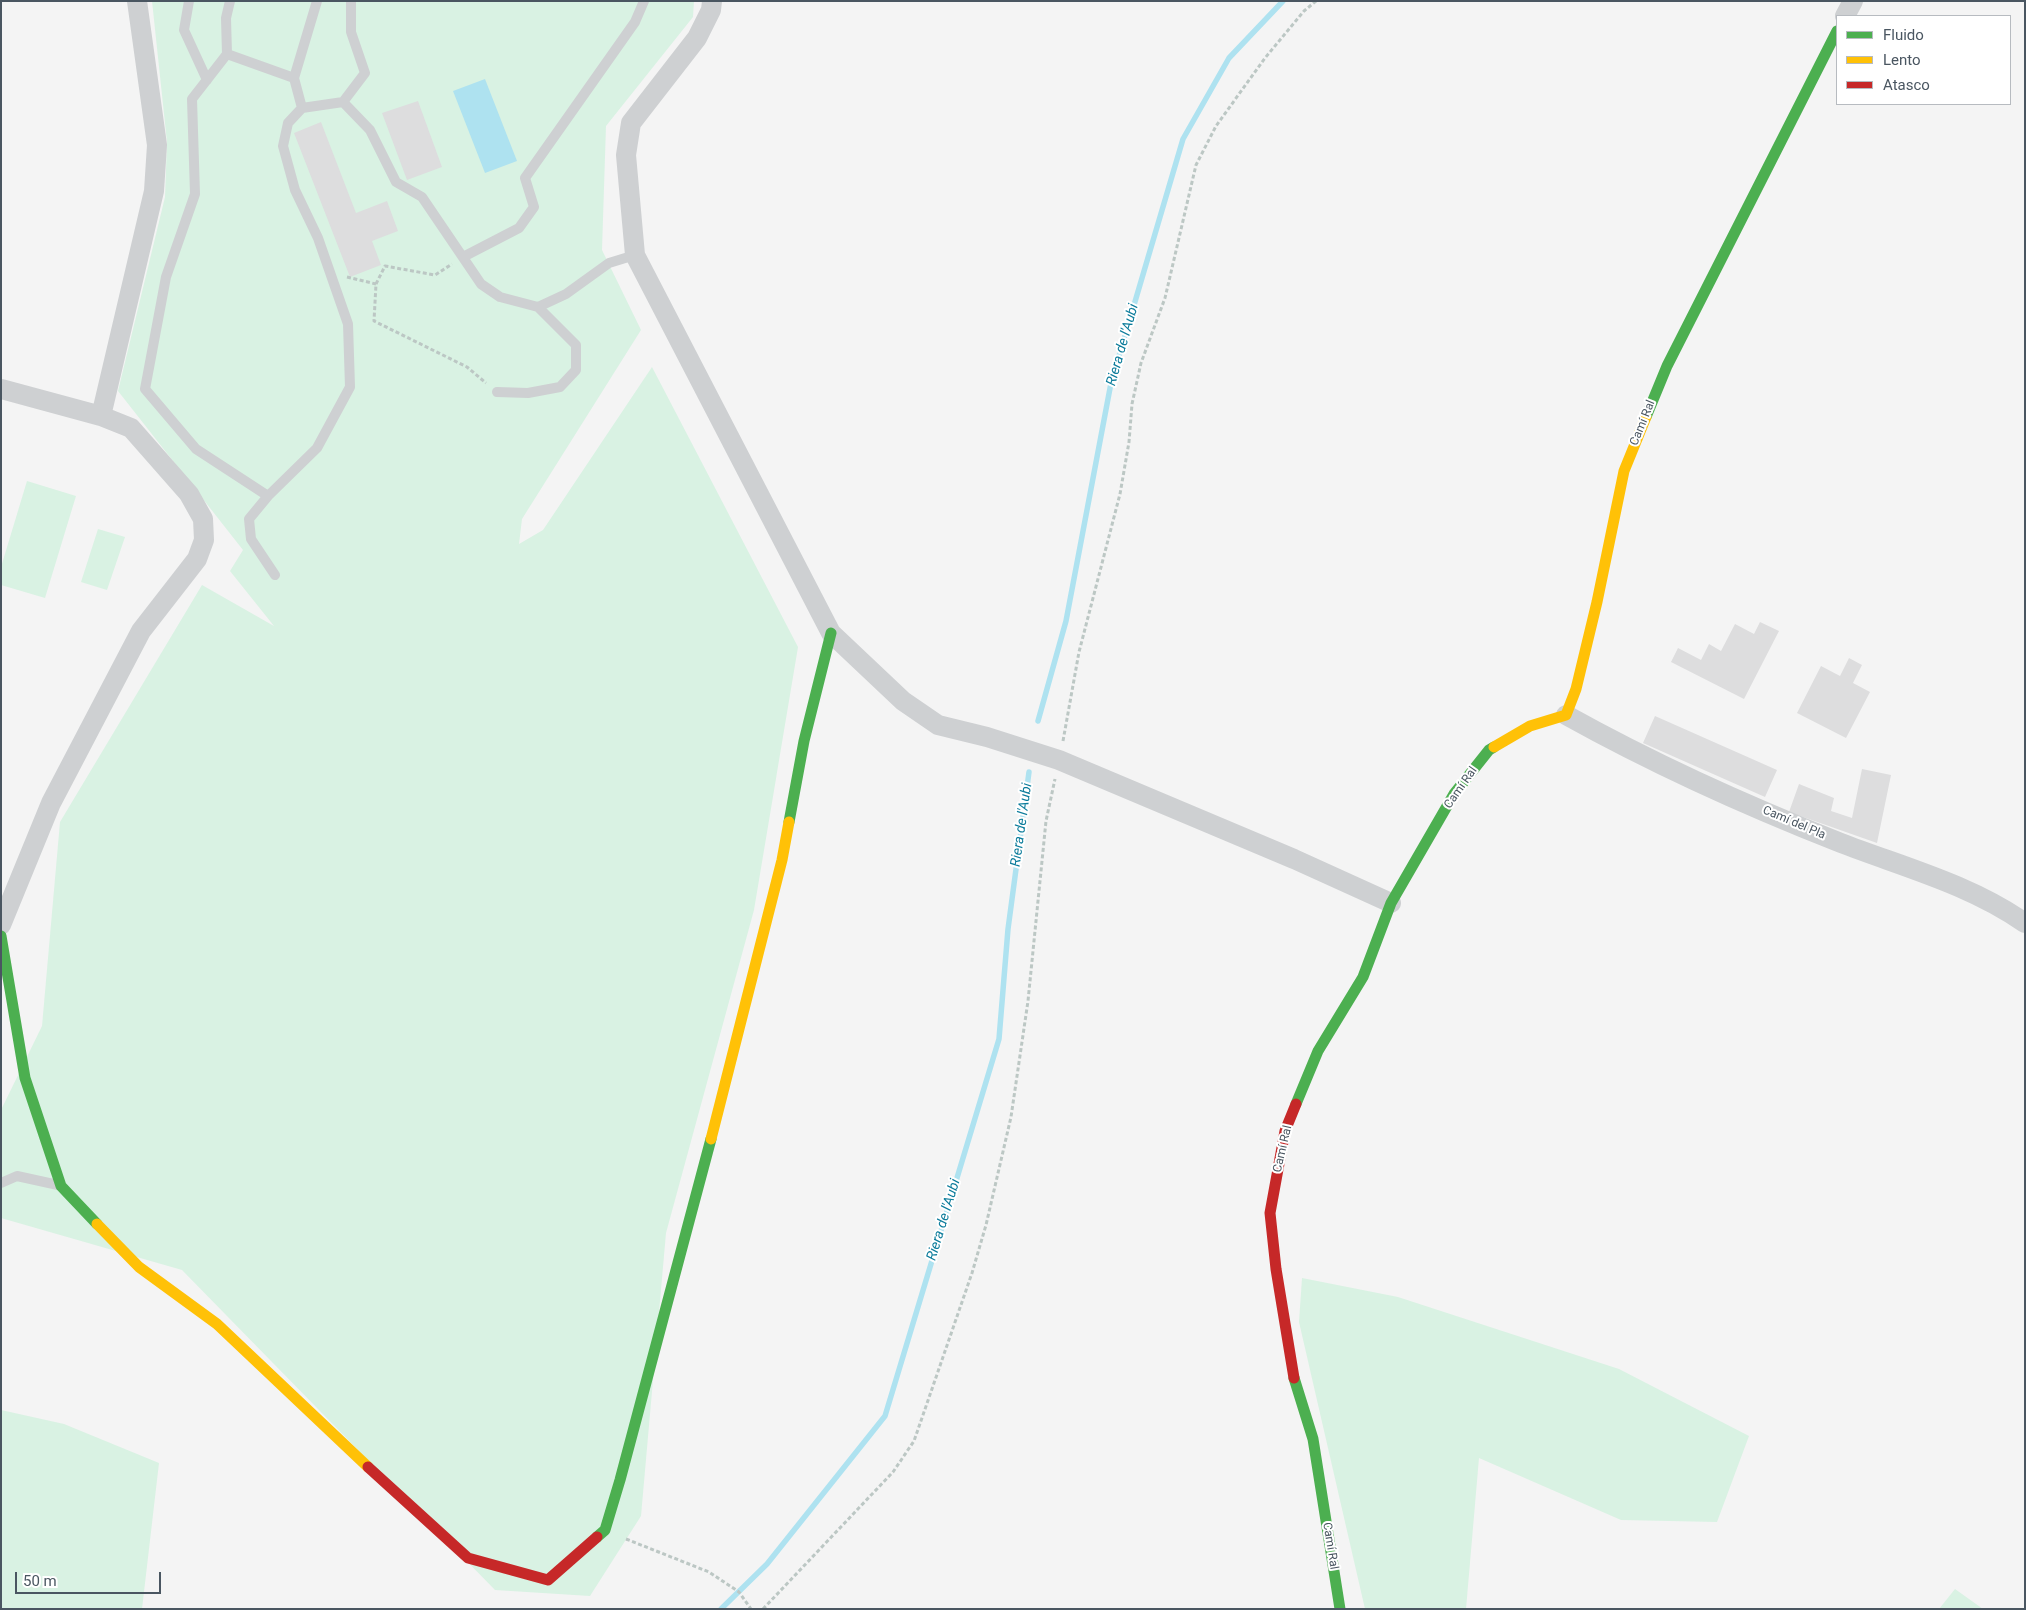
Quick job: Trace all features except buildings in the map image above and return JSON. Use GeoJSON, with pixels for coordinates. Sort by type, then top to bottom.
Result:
{"type":"FeatureCollection","features":[{"type":"Feature","properties":{"kind":"street"},"geometry":{"type":"LineString","coordinates":[[101,416],[154,191],[157,145],[138,1]]}},
{"type":"Feature","properties":{"kind":"street"},"geometry":{"type":"LineString","coordinates":[[712,1],[711,10],[698,38],[632,123],[626,155],[635,255],[831,633],[902,701],[938,725],[987,737],[1059,760],[1294,859],[1391,903]]}},
{"type":"Feature","properties":{"kind":"street"},"geometry":{"type":"LineString","coordinates":[[1846,15],[1853,1]]}},
{"type":"Feature","properties":{"kind":"street","name":"Camí Ral"},"geometry":{"type":"LineString","coordinates":[[1340,1609],[1313,1439],[1293,1375],[1276,1269],[1270,1213],[1285,1131],[1318,1051],[1363,977],[1391,903],[1454,794],[1488,750],[1530,726],[1566,715],[1576,689],[1593,621],[1624,471],[1666,366],[1836,33]]}},
{"type":"Feature","properties":{"kind":"street"},"geometry":{"type":"LineString","coordinates":[[1,389],[101,416],[131,428],[189,494],[203,519],[204,540],[197,559],[141,631],[51,803],[1,925]]}},
{"type":"Feature","properties":{"kind":"street"},"geometry":{"type":"LineString","coordinates":[[1,936],[24,1078],[62,1186],[139,1267],[217,1324],[387,1485],[468,1558],[548,1580],[605,1530],[620,1480],[739,1032],[782,860],[804,741],[831,633]]}},
{"type":"Feature","properties":{"kind":"street","name":"Camí del Pla"},"geometry":{"type":"LineString","coordinates":[[1566,715],[1656,762],[1774,816],[1843,844],[1936,876],[2010,912],[2025,923]]}},
{"type":"Feature","properties":{"kind":"lane"},"geometry":{"type":"LineString","coordinates":[[189,1],[184,30],[207,80]]}},
{"type":"Feature","properties":{"kind":"lane"},"geometry":{"type":"LineString","coordinates":[[230,1],[226,18],[227,54],[192,99],[195,194],[166,277],[145,388],[196,449],[268,496]]}},
{"type":"Feature","properties":{"kind":"lane"},"geometry":{"type":"LineString","coordinates":[[302,108],[294,78],[317,1]]}},
{"type":"Feature","properties":{"kind":"lane"},"geometry":{"type":"LineString","coordinates":[[275,575],[251,539],[249,519],[268,496],[316,448],[350,387],[348,324],[318,238],[295,190],[283,146],[288,122],[302,108],[343,102],[365,73],[351,32],[351,1]]}},
{"type":"Feature","properties":{"kind":"lane"},"geometry":{"type":"LineString","coordinates":[[463,257],[519,228],[534,207],[525,178],[635,22],[644,1]]}},
{"type":"Feature","properties":{"kind":"lane"},"geometry":{"type":"LineString","coordinates":[[227,54],[294,78]]}},
{"type":"Feature","properties":{"kind":"lane"},"geometry":{"type":"LineString","coordinates":[[343,102],[370,130],[396,182],[422,197],[481,284],[500,297],[538,306],[576,344],[576,370],[560,387],[528,393],[497,392]]}},
{"type":"Feature","properties":{"kind":"lane"},"geometry":{"type":"LineString","coordinates":[[538,306],[566,294],[609,263],[635,255]]}},
{"type":"Feature","properties":{"kind":"lane"},"geometry":{"type":"LineString","coordinates":[[1,1183],[17,1176],[62,1186]]}},
{"type":"Feature","properties":{"kind":"path"},"geometry":{"type":"LineString","coordinates":[[763,1609],[893,1472],[914,1441],[984,1233],[1011,1117],[1028,1000],[1046,821],[1080,652],[1120,494],[1129,442],[1132,404],[1141,363],[1165,298],[1196,165],[1216,126],[1265,58],[1304,11],[1316,1]]}},
{"type":"Feature","properties":{"kind":"path"},"geometry":{"type":"LineString","coordinates":[[463,257],[436,275],[385,266],[376,284],[374,321],[468,367],[497,392]]}},
{"type":"Feature","properties":{"kind":"path"},"geometry":{"type":"LineString","coordinates":[[331,273],[376,284]]}},
{"type":"Feature","properties":{"kind":"path"},"geometry":{"type":"LineString","coordinates":[[605,1530],[709,1572],[739,1592],[751,1609]]}},
{"type":"Feature","properties":{"kind":"green space"},"geometry":{"type":"Polygon","coordinates":[[[152,1],[694,1],[693,17],[606,126],[602,250],[641,330],[522,519],[519,544],[543,530],[652,367],[798,647],[754,910],[666,1233],[641,1516],[590,1596],[495,1590],[182,1270],[1,1218],[1,1110],[42,1026],[60,822],[202,585],[274,626],[230,571],[243,550],[118,391],[165,197],[167,142],[152,1]]]}},
{"type":"Feature","properties":{"kind":"green space"},"geometry":{"type":"Polygon","coordinates":[[[27,481],[76,496],[45,598],[1,585],[1,567],[27,481]]]}},
{"type":"Feature","properties":{"kind":"green space"},"geometry":{"type":"Polygon","coordinates":[[[98,529],[125,537],[107,590],[81,582],[98,529]]]}},
{"type":"Feature","properties":{"kind":"green space"},"geometry":{"type":"Polygon","coordinates":[[[1302,1278],[1398,1297],[1619,1369],[1749,1436],[1717,1522],[1621,1520],[1479,1458],[1466,1609],[1365,1609],[1299,1322],[1302,1278]]]}},
{"type":"Feature","properties":{"kind":"green space"},"geometry":{"type":"Polygon","coordinates":[[[1,1410],[64,1424],[159,1463],[142,1609],[1,1609],[1,1410]]]}},
{"type":"Feature","properties":{"kind":"green space"},"geometry":{"type":"Polygon","coordinates":[[[1955,1589],[1983,1609],[1939,1609],[1955,1589]]]}},
{"type":"Feature","properties":{"kind":"water"},"geometry":{"type":"Polygon","coordinates":[[[485,79],[517,161],[485,173],[453,91],[485,79]]]}},
{"type":"Feature","properties":{"kind":"waterway","name":"Riera de l'Aubi"},"geometry":{"type":"LineString","coordinates":[[1038,721],[1066,621],[1111,383],[1183,139],[1229,58],[1283,1]]}},
{"type":"Feature","properties":{"kind":"waterway","name":"Riera de l'Aubi"},"geometry":{"type":"LineString","coordinates":[[721,1609],[767,1564],[885,1416],[999,1039],[1008,929],[1029,772]]}},
{"type":"Feature","properties":{"kind":"traffic: fast"},"geometry":{"type":"LineString","coordinates":[[1646,417],[1667,366],[1836,33]]}},
{"type":"Feature","properties":{"kind":"traffic: fast"},"geometry":{"type":"LineString","coordinates":[[789,822],[804,741],[831,633]]}},
{"type":"Feature","properties":{"kind":"traffic: fast"},"geometry":{"type":"LineString","coordinates":[[1296,1104],[1318,1051],[1363,977],[1391,903],[1454,794],[1489,750],[1494,747]]}},
{"type":"Feature","properties":{"kind":"traffic: fast"},"geometry":{"type":"LineString","coordinates":[[1,936],[25,1078],[61,1186],[97,1224]]}},
{"type":"Feature","properties":{"kind":"traffic: fast"},"geometry":{"type":"LineString","coordinates":[[597,1537],[605,1530],[620,1480],[711,1139]]}},
{"type":"Feature","properties":{"kind":"traffic: fast"},"geometry":{"type":"LineString","coordinates":[[1294,1378],[1313,1439],[1340,1609]]}},
{"type":"Feature","properties":{"kind":"traffic: slow"},"geometry":{"type":"LineString","coordinates":[[1494,747],[1530,726],[1566,715],[1576,689],[1597,602],[1624,471],[1646,417]]}},
{"type":"Feature","properties":{"kind":"traffic: slow"},"geometry":{"type":"LineString","coordinates":[[711,1139],[782,860],[789,822]]}},
{"type":"Feature","properties":{"kind":"traffic: slow"},"geometry":{"type":"LineString","coordinates":[[97,1224],[139,1267],[217,1324],[368,1467]]}},
{"type":"Feature","properties":{"kind":"traffic: jam"},"geometry":{"type":"LineString","coordinates":[[1294,1378],[1276,1269],[1270,1213],[1285,1131],[1296,1104]]}},
{"type":"Feature","properties":{"kind":"traffic: jam"},"geometry":{"type":"LineString","coordinates":[[368,1467],[468,1558],[548,1580],[597,1537]]}}]}
